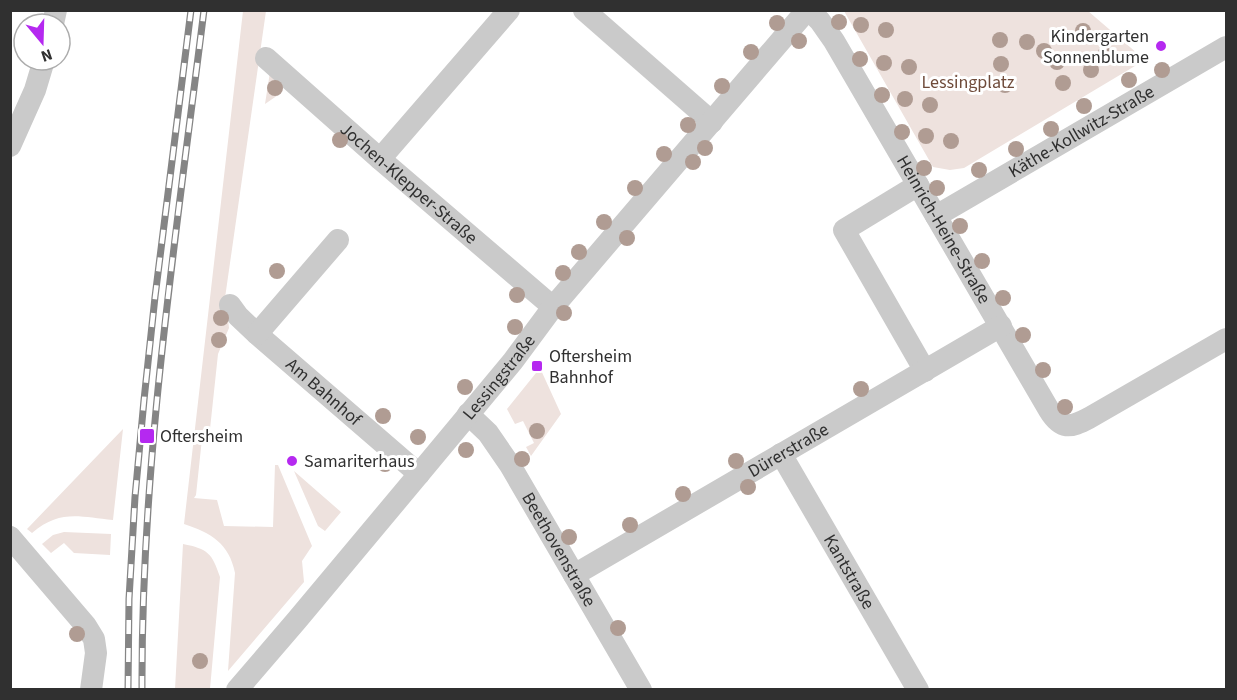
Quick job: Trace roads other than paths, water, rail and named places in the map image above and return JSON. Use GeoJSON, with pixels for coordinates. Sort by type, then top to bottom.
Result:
{"type":"FeatureCollection","features":[{"type":"Feature","properties":{"kind":"street"},"geometry":{"type":"LineString","coordinates":[[380,159],[509,10]]}},
{"type":"Feature","properties":{"kind":"street"},"geometry":{"type":"LineString","coordinates":[[584,10],[712,122]]}},
{"type":"Feature","properties":{"kind":"street","name":"Lessingstraße"},"geometry":{"type":"LineString","coordinates":[[237,690],[513,361],[553,307],[808,10]]}},
{"type":"Feature","properties":{"kind":"street","name":"Heinrich-Heine-Straße"},"geometry":{"type":"LineString","coordinates":[[808,10],[820,21],[834,41],[1056,419],[1062,425],[1070,427],[1089,418],[1227,339]]}},
{"type":"Feature","properties":{"kind":"street","name":"Käthe-Kollwitz-Straße"},"geometry":{"type":"LineString","coordinates":[[936,216],[1227,47]]}},
{"type":"Feature","properties":{"kind":"street","name":"Jochen-Klepper-Straße"},"geometry":{"type":"LineString","coordinates":[[266,58],[553,307]]}},
{"type":"Feature","properties":{"kind":"street"},"geometry":{"type":"LineString","coordinates":[[10,146],[35,90],[40,72]]}},
{"type":"Feature","properties":{"kind":"street"},"geometry":{"type":"LineString","coordinates":[[918,185],[844,230],[925,371]]}},
{"type":"Feature","properties":{"kind":"street"},"geometry":{"type":"LineString","coordinates":[[257,334],[338,240]]}},
{"type":"Feature","properties":{"kind":"street","name":"Am Bahnhof"},"geometry":{"type":"LineString","coordinates":[[230,305],[257,334],[419,474]]}},
{"type":"Feature","properties":{"kind":"street","name":"Dürerstraße"},"geometry":{"type":"LineString","coordinates":[[574,575],[1001,326]]}},
{"type":"Feature","properties":{"kind":"street","name":"Beethovenstraße"},"geometry":{"type":"LineString","coordinates":[[468,414],[488,433],[510,465],[641,690]]}},
{"type":"Feature","properties":{"kind":"street","name":"Kantstraße"},"geometry":{"type":"LineString","coordinates":[[781,454],[918,690]]}},
{"type":"Feature","properties":{"kind":"street"},"geometry":{"type":"LineString","coordinates":[[10,537],[86,626],[94,639],[96,653],[91,690]]}},
{"type":"Feature","properties":{"kind":"railway"},"geometry":{"type":"LineString","coordinates":[[128,690],[129,599],[135,497],[155,297],[191,10]]}},
{"type":"Feature","properties":{"kind":"railway"},"geometry":{"type":"LineString","coordinates":[[142,690],[147,519],[154,434],[172,264],[204,10]]}},
{"type":"Feature","properties":{"kind":"place","name":"Kindergarten Sonnenblume"},"geometry":{"type":"Point","coordinates":[1161,46]}},
{"type":"Feature","properties":{"kind":"place","name":"Oftersheim Bahnhof"},"geometry":{"type":"Point","coordinates":[537,366]}},
{"type":"Feature","properties":{"kind":"place","name":"Oftersheim"},"geometry":{"type":"Point","coordinates":[147,436]}},
{"type":"Feature","properties":{"kind":"place","name":"Samariterhaus"},"geometry":{"type":"Point","coordinates":[292,461]}},
{"type":"Feature","properties":{"kind":"park label","name":"Lessingplatz"},"geometry":{"type":"Point","coordinates":[968,82]}}]}
